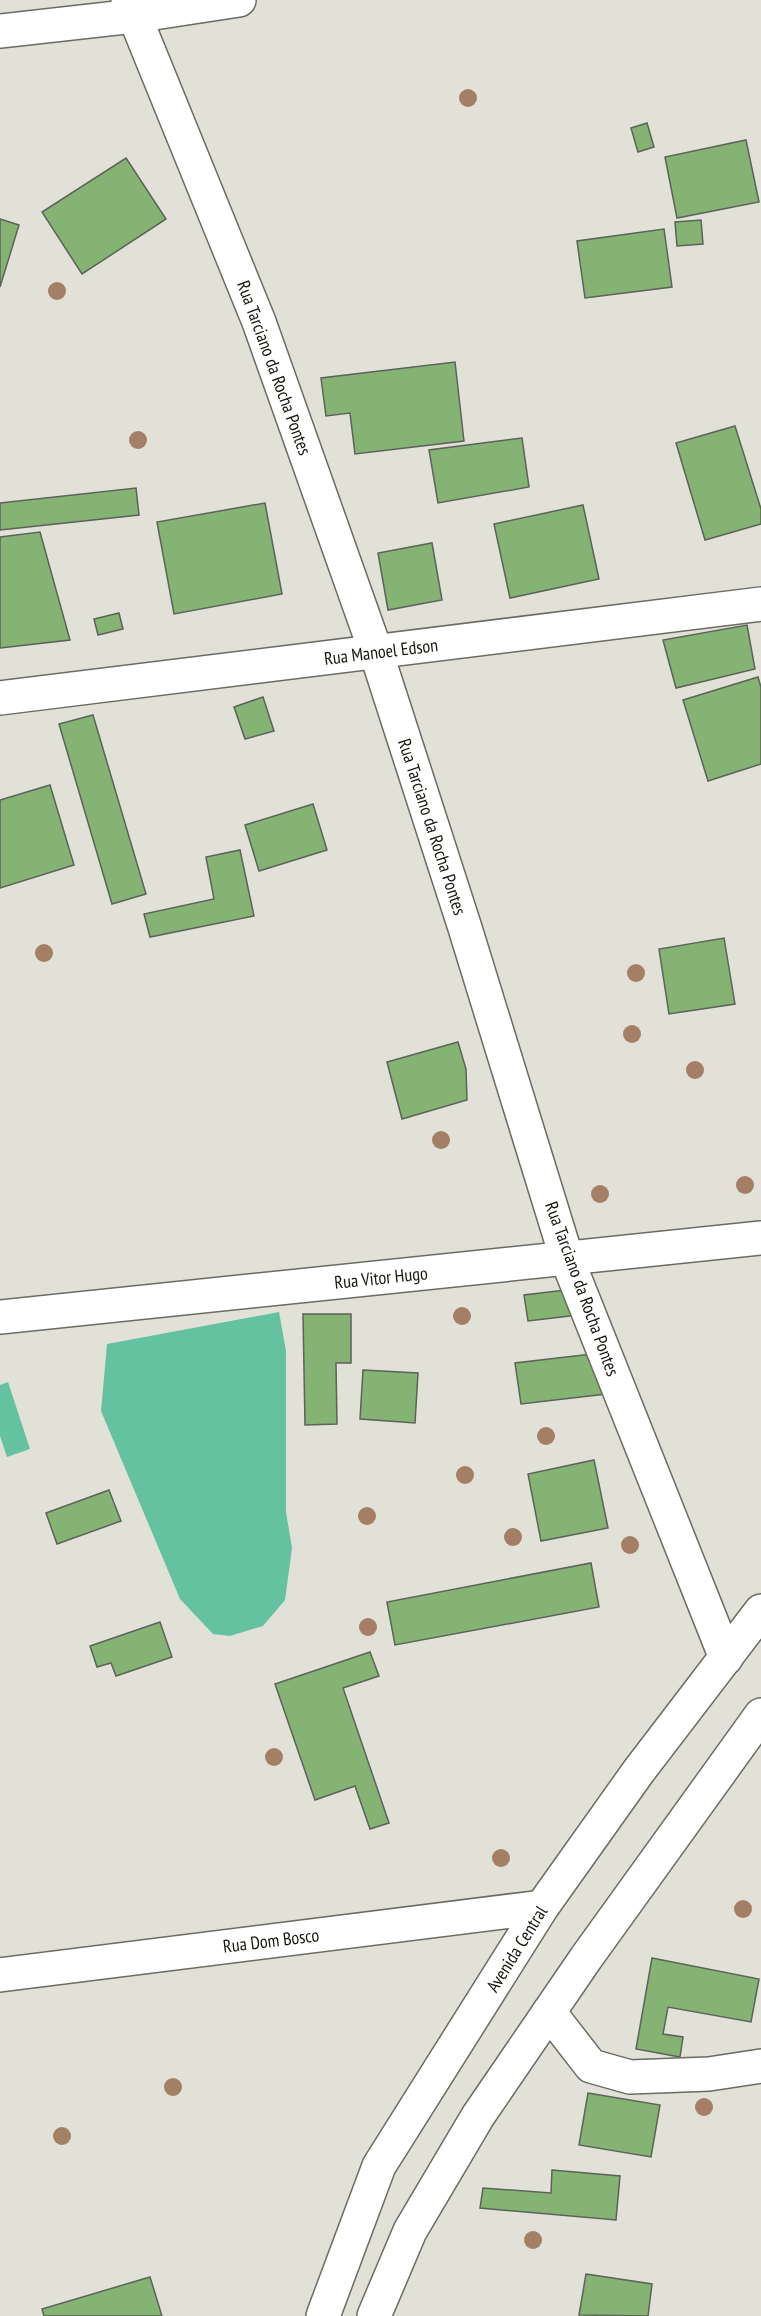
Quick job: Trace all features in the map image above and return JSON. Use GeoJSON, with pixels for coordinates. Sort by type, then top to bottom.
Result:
{"type":"FeatureCollection","features":[{"type":"Feature","properties":{"kind":"street"},"geometry":{"type":"LineString","coordinates":[[0,31],[131,8],[239,0]]}},
{"type":"Feature","properties":{"kind":"street","name":"Rua Tarciano da Rocha Pontes"},"geometry":{"type":"LineString","coordinates":[[131,8],[259,321],[376,652],[469,939],[567,1259],[726,1658]]}},
{"type":"Feature","properties":{"kind":"street","name":"Rua Manoel Edson"},"geometry":{"type":"LineString","coordinates":[[0,698],[761,604]]}},
{"type":"Feature","properties":{"kind":"street","name":"Rua Vitor Hugo"},"geometry":{"type":"LineString","coordinates":[[0,1317],[761,1238]]}},
{"type":"Feature","properties":{"kind":"street","name":"Avenida Central"},"geometry":{"type":"LineString","coordinates":[[323,2316],[380,2166],[542,1907],[638,1772],[761,1611]]}},
{"type":"Feature","properties":{"kind":"street"},"geometry":{"type":"LineString","coordinates":[[374,2316],[411,2231],[478,2116],[549,2012],[761,1715]]}},
{"type":"Feature","properties":{"kind":"street","name":"Rua Dom Bosco"},"geometry":{"type":"LineString","coordinates":[[0,1975],[542,1907]]}},
{"type":"Feature","properties":{"kind":"street"},"geometry":{"type":"LineString","coordinates":[[549,2012],[591,2066],[630,2077],[709,2074],[761,2066]]}},
{"type":"Feature","properties":{"kind":"shaded area"},"geometry":{"type":"Polygon","coordinates":[[[279,1312],[286,1351],[286,1512],[292,1548],[285,1600],[263,1626],[230,1636],[213,1634],[180,1599],[101,1411],[107,1344],[279,1312]]]}},
{"type":"Feature","properties":{"kind":"shaded area"},"geometry":{"type":"Polygon","coordinates":[[[8,1382],[30,1449],[7,1457],[0,1436],[0,1385],[8,1382]]]}},
{"type":"Feature","properties":{"kind":"building"},"geometry":{"type":"Polygon","coordinates":[[[647,123],[654,147],[638,152],[631,128],[647,123]]]}},
{"type":"Feature","properties":{"kind":"building"},"geometry":{"type":"Polygon","coordinates":[[[746,140],[759,202],[677,218],[665,157],[746,140]]]}},
{"type":"Feature","properties":{"kind":"building"},"geometry":{"type":"Polygon","coordinates":[[[126,158],[166,219],[82,274],[42,212],[126,158]]]}},
{"type":"Feature","properties":{"kind":"building"},"geometry":{"type":"Polygon","coordinates":[[[0,219],[19,225],[0,287],[0,219]]]}},
{"type":"Feature","properties":{"kind":"building"},"geometry":{"type":"Polygon","coordinates":[[[701,220],[703,244],[677,246],[675,222],[701,220]]]}},
{"type":"Feature","properties":{"kind":"building"},"geometry":{"type":"Polygon","coordinates":[[[664,229],[672,287],[585,298],[577,241],[664,229]]]}},
{"type":"Feature","properties":{"kind":"building"},"geometry":{"type":"Polygon","coordinates":[[[455,362],[464,441],[355,454],[350,413],[326,416],[321,378],[455,362]]]}},
{"type":"Feature","properties":{"kind":"building"},"geometry":{"type":"Polygon","coordinates":[[[735,426],[761,509],[761,524],[705,540],[676,443],[735,426]]]}},
{"type":"Feature","properties":{"kind":"building"},"geometry":{"type":"Polygon","coordinates":[[[522,438],[529,487],[438,503],[429,450],[522,438]]]}},
{"type":"Feature","properties":{"kind":"building"},"geometry":{"type":"Polygon","coordinates":[[[136,488],[139,515],[0,530],[0,503],[136,488]]]}},
{"type":"Feature","properties":{"kind":"building"},"geometry":{"type":"Polygon","coordinates":[[[265,503],[282,594],[174,614],[157,522],[265,503]]]}},
{"type":"Feature","properties":{"kind":"building"},"geometry":{"type":"Polygon","coordinates":[[[583,505],[599,579],[510,598],[494,524],[583,505]]]}},
{"type":"Feature","properties":{"kind":"building"},"geometry":{"type":"Polygon","coordinates":[[[40,532],[70,640],[0,648],[0,537],[40,532]]]}},
{"type":"Feature","properties":{"kind":"building"},"geometry":{"type":"Polygon","coordinates":[[[432,543],[442,600],[388,610],[378,553],[432,543]]]}},
{"type":"Feature","properties":{"kind":"building"},"geometry":{"type":"Polygon","coordinates":[[[119,613],[123,629],[98,635],[94,619],[119,613]]]}},
{"type":"Feature","properties":{"kind":"building"},"geometry":{"type":"Polygon","coordinates":[[[747,625],[755,669],[676,688],[663,640],[747,625]]]}},
{"type":"Feature","properties":{"kind":"building"},"geometry":{"type":"Polygon","coordinates":[[[758,677],[761,687],[761,764],[708,781],[683,700],[758,677]]]}},
{"type":"Feature","properties":{"kind":"building"},"geometry":{"type":"Polygon","coordinates":[[[263,697],[274,731],[245,739],[234,707],[263,697]]]}},
{"type":"Feature","properties":{"kind":"building"},"geometry":{"type":"Polygon","coordinates":[[[93,715],[146,894],[112,904],[59,724],[93,715]]]}},
{"type":"Feature","properties":{"kind":"building"},"geometry":{"type":"Polygon","coordinates":[[[50,785],[74,865],[0,888],[0,800],[50,785]]]}},
{"type":"Feature","properties":{"kind":"building"},"geometry":{"type":"Polygon","coordinates":[[[313,804],[327,850],[259,871],[245,825],[313,804]]]}},
{"type":"Feature","properties":{"kind":"building"},"geometry":{"type":"Polygon","coordinates":[[[240,850],[254,916],[150,937],[144,914],[214,899],[206,857],[240,850]]]}},
{"type":"Feature","properties":{"kind":"building"},"geometry":{"type":"Polygon","coordinates":[[[724,938],[735,1004],[669,1014],[659,949],[724,938]]]}},
{"type":"Feature","properties":{"kind":"building"},"geometry":{"type":"Polygon","coordinates":[[[458,1042],[466,1069],[467,1100],[402,1119],[387,1062],[458,1042]]]}},
{"type":"Feature","properties":{"kind":"building"},"geometry":{"type":"Polygon","coordinates":[[[574,1289],[578,1315],[528,1321],[524,1295],[574,1289]]]}},
{"type":"Feature","properties":{"kind":"building"},"geometry":{"type":"Polygon","coordinates":[[[303,1314],[351,1314],[351,1363],[336,1363],[337,1424],[305,1425],[303,1314]]]}},
{"type":"Feature","properties":{"kind":"building"},"geometry":{"type":"Polygon","coordinates":[[[600,1353],[606,1394],[521,1404],[515,1363],[600,1353]]]}},
{"type":"Feature","properties":{"kind":"building"},"geometry":{"type":"Polygon","coordinates":[[[363,1370],[418,1373],[415,1423],[360,1419],[363,1370]]]}},
{"type":"Feature","properties":{"kind":"building"},"geometry":{"type":"Polygon","coordinates":[[[594,1460],[608,1528],[541,1541],[528,1474],[594,1460]]]}},
{"type":"Feature","properties":{"kind":"building"},"geometry":{"type":"Polygon","coordinates":[[[109,1490],[121,1521],[57,1544],[46,1513],[109,1490]]]}},
{"type":"Feature","properties":{"kind":"building"},"geometry":{"type":"Polygon","coordinates":[[[591,1563],[599,1607],[395,1645],[387,1602],[591,1563]]]}},
{"type":"Feature","properties":{"kind":"building"},"geometry":{"type":"Polygon","coordinates":[[[160,1622],[172,1657],[116,1676],[111,1663],[97,1667],[90,1646],[160,1622]]]}},
{"type":"Feature","properties":{"kind":"building"},"geometry":{"type":"Polygon","coordinates":[[[370,1652],[379,1676],[343,1688],[389,1823],[370,1829],[355,1786],[315,1800],[275,1684],[370,1652]]]}},
{"type":"Feature","properties":{"kind":"building"},"geometry":{"type":"Polygon","coordinates":[[[652,1958],[759,1979],[751,2022],[668,2007],[663,2034],[683,2037],[680,2057],[636,2049],[652,1958]]]}},
{"type":"Feature","properties":{"kind":"building"},"geometry":{"type":"Polygon","coordinates":[[[588,2093],[660,2105],[651,2157],[579,2145],[588,2093]]]}},
{"type":"Feature","properties":{"kind":"building"},"geometry":{"type":"Polygon","coordinates":[[[552,2170],[620,2176],[616,2220],[480,2208],[483,2188],[551,2193],[552,2170]]]}},
{"type":"Feature","properties":{"kind":"building"},"geometry":{"type":"Polygon","coordinates":[[[586,2274],[652,2284],[648,2316],[579,2315],[586,2274]]]}},
{"type":"Feature","properties":{"kind":"building"},"geometry":{"type":"Polygon","coordinates":[[[150,2277],[162,2316],[44,2316],[42,2309],[150,2277]]]}}]}
